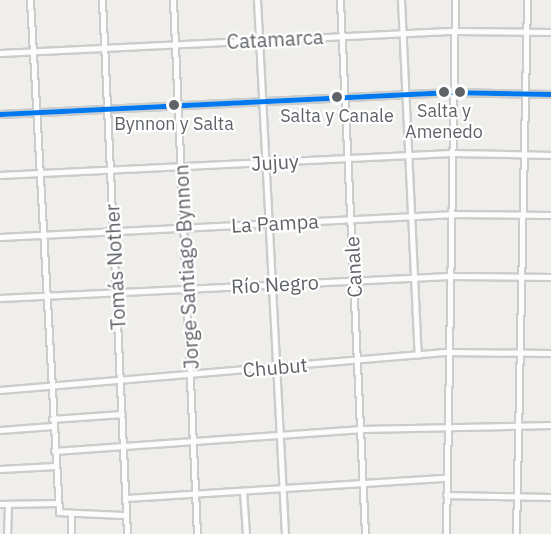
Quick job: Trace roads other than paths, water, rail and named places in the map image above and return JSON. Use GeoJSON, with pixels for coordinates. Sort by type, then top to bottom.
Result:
{"type":"FeatureCollection","features":[{"type":"Feature","properties":{"kind":"street"},"geometry":{"type":"LineString","coordinates":[[30,0],[49,386],[58,503],[61,515],[126,515]]}},
{"type":"Feature","properties":{"kind":"street","name":"Tomás Nother"},"geometry":{"type":"LineString","coordinates":[[102,0],[127,534]]}},
{"type":"Feature","properties":{"kind":"street","name":"Jorge Santiago Bynnon"},"geometry":{"type":"LineString","coordinates":[[173,0],[198,494],[197,534]]}},
{"type":"Feature","properties":{"kind":"street"},"geometry":{"type":"LineString","coordinates":[[257,0],[285,534]]}},
{"type":"Feature","properties":{"kind":"street","name":"Canale"},"geometry":{"type":"LineString","coordinates":[[340,0],[362,429],[365,534]]}},
{"type":"Feature","properties":{"kind":"street"},"geometry":{"type":"LineString","coordinates":[[401,0],[418,355]]}},
{"type":"Feature","properties":{"kind":"street"},"geometry":{"type":"LineString","coordinates":[[446,534],[454,0]]}},
{"type":"Feature","properties":{"kind":"street"},"geometry":{"type":"LineString","coordinates":[[516,534],[527,0]]}},
{"type":"Feature","properties":{"kind":"street","name":"Catamarca"},"geometry":{"type":"LineString","coordinates":[[0,53],[454,31],[551,32]]}},
{"type":"Feature","properties":{"kind":"street"},"geometry":{"type":"LineString","coordinates":[[0,114],[453,92],[551,94]]}},
{"type":"Feature","properties":{"kind":"street","name":"Jujuy"},"geometry":{"type":"LineString","coordinates":[[0,175],[451,153],[551,154]]}},
{"type":"Feature","properties":{"kind":"street","name":"La Pampa"},"geometry":{"type":"LineString","coordinates":[[0,237],[450,214],[551,215]]}},
{"type":"Feature","properties":{"kind":"street","name":"Río Negro"},"geometry":{"type":"LineString","coordinates":[[0,298],[449,276],[551,276]]}},
{"type":"Feature","properties":{"kind":"street","name":"Chubut"},"geometry":{"type":"LineString","coordinates":[[0,390],[447,352],[551,353]]}},
{"type":"Feature","properties":{"kind":"street"},"geometry":{"type":"LineString","coordinates":[[0,430],[122,414]]}},
{"type":"Feature","properties":{"kind":"street"},"geometry":{"type":"LineString","coordinates":[[54,451],[446,424],[551,425]]}},
{"type":"Feature","properties":{"kind":"street"},"geometry":{"type":"LineString","coordinates":[[0,470],[55,466]]}},
{"type":"Feature","properties":{"kind":"street"},"geometry":{"type":"LineString","coordinates":[[126,498],[446,478]]}},
{"type":"Feature","properties":{"kind":"street"},"geometry":{"type":"LineString","coordinates":[[243,491],[246,534]]}},
{"type":"Feature","properties":{"kind":"street"},"geometry":{"type":"LineString","coordinates":[[446,495],[551,497]]}},
{"type":"Feature","properties":{"kind":"street"},"geometry":{"type":"LineString","coordinates":[[0,504],[8,506],[58,503]]}},
{"type":"Feature","properties":{"kind":"street"},"geometry":{"type":"LineString","coordinates":[[8,506],[8,534]]}},
{"type":"Feature","properties":{"kind":"street"},"geometry":{"type":"LineString","coordinates":[[71,516],[71,534]]}},
{"type":"Feature","properties":{"kind":"place","name":"Salta y Amenedo"},"geometry":{"type":"Point","coordinates":[444,92]}},
{"type":"Feature","properties":{"kind":"place","name":"Salta y Canale"},"geometry":{"type":"Point","coordinates":[337,97]}},
{"type":"Feature","properties":{"kind":"place","name":"Bynnon y Salta"},"geometry":{"type":"Point","coordinates":[174,105]}}]}
